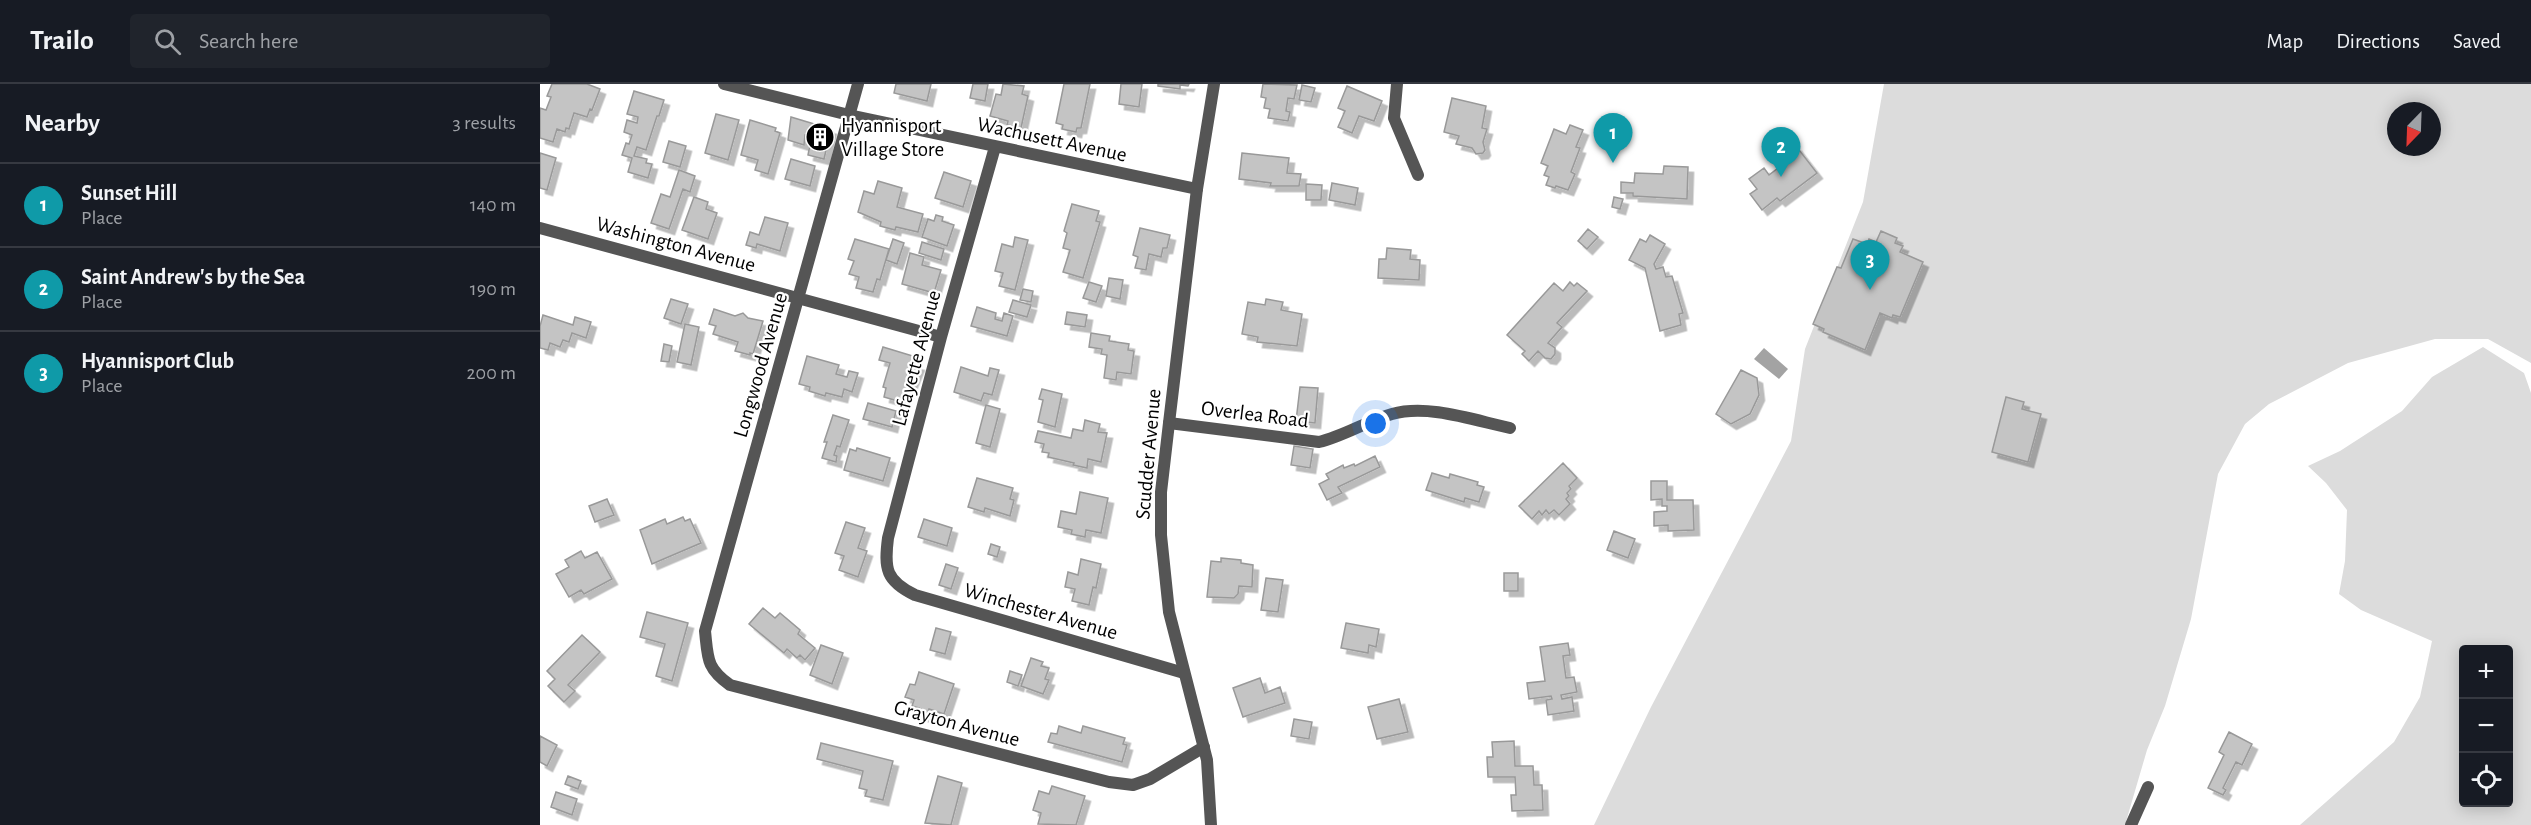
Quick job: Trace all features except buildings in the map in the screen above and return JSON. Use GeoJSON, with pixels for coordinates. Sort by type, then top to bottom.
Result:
{"type":"FeatureCollection","features":[{"type":"Feature","properties":{"kind":"street","name":"Wachusett Avenue"},"geometry":{"type":"LineString","coordinates":[[724,84],[849,115],[1197,189]]}},
{"type":"Feature","properties":{"kind":"street","name":"Longwood Avenue"},"geometry":{"type":"LineString","coordinates":[[708,657],[705,631],[858,84]]}},
{"type":"Feature","properties":{"kind":"street","name":"Scudder Avenue"},"geometry":{"type":"LineString","coordinates":[[1211,825],[1209,775],[1204,747],[1167,605],[1161,535],[1161,492],[1197,189],[1214,84]]}},
{"type":"Feature","properties":{"kind":"street"},"geometry":{"type":"LineString","coordinates":[[1398,84],[1394,118],[1418,175]]}},
{"type":"Feature","properties":{"kind":"street","name":"Lafayette Avenue"},"geometry":{"type":"LineString","coordinates":[[892,579],[885,562],[888,538],[941,337],[995,147]]}},
{"type":"Feature","properties":{"kind":"street","name":"Washington Avenue"},"geometry":{"type":"LineString","coordinates":[[540,228],[941,337]]}},
{"type":"Feature","properties":{"kind":"street","name":"Overlea Road"},"geometry":{"type":"LineString","coordinates":[[1169,423],[1318,441],[1332,438],[1394,413],[1414,410],[1510,428]]}},
{"type":"Feature","properties":{"kind":"street","name":"Winchester Avenue"},"geometry":{"type":"LineString","coordinates":[[892,579],[899,587],[915,595],[1184,673]]}},
{"type":"Feature","properties":{"kind":"street","name":"Grayton Avenue"},"geometry":{"type":"LineString","coordinates":[[708,657],[709,665],[730,685],[1109,782],[1133,785],[1150,779],[1204,747]]}},
{"type":"Feature","properties":{"kind":"street"},"geometry":{"type":"LineString","coordinates":[[2131,825],[2148,787]]}},
{"type":"Feature","properties":{"kind":"shaded area"},"geometry":{"type":"Polygon","coordinates":[[[1884,84],[2531,84],[2531,363],[2488,339],[2435,339],[2348,363],[2269,404],[2245,424],[2218,474],[2191,619],[2165,706],[2147,750],[2125,825],[1594,825],[1651,707],[1791,441],[1805,349],[1863,202],[1884,84]]]}},
{"type":"Feature","properties":{"kind":"shaded area"},"geometry":{"type":"Polygon","coordinates":[[[2483,347],[2524,373],[2531,393],[2531,825],[2300,825],[2394,742],[2420,697],[2432,641],[2361,610],[2339,594],[2345,561],[2347,510],[2326,483],[2308,466],[2340,451],[2402,411],[2432,377],[2483,347]]]}},
{"type":"Feature","properties":{"kind":"shaded area"},"geometry":{"type":"Polygon","coordinates":[[[1764,348],[1788,369],[1779,379],[1754,359],[1764,348]]]}},
{"type":"Feature","properties":{"kind":"place","name":"Hyannisport Village Store"},"geometry":{"type":"Point","coordinates":[820,137]}},
{"type":"Feature","properties":{"kind":"place","name":"Sunset Hill"},"geometry":{"type":"Point","coordinates":[1613,163]}},
{"type":"Feature","properties":{"kind":"place","name":"Saint Andrew's by the Sea"},"geometry":{"type":"Point","coordinates":[1781,177]}},
{"type":"Feature","properties":{"kind":"place","name":"Hyannisport Club"},"geometry":{"type":"Point","coordinates":[1870,290]}}]}
